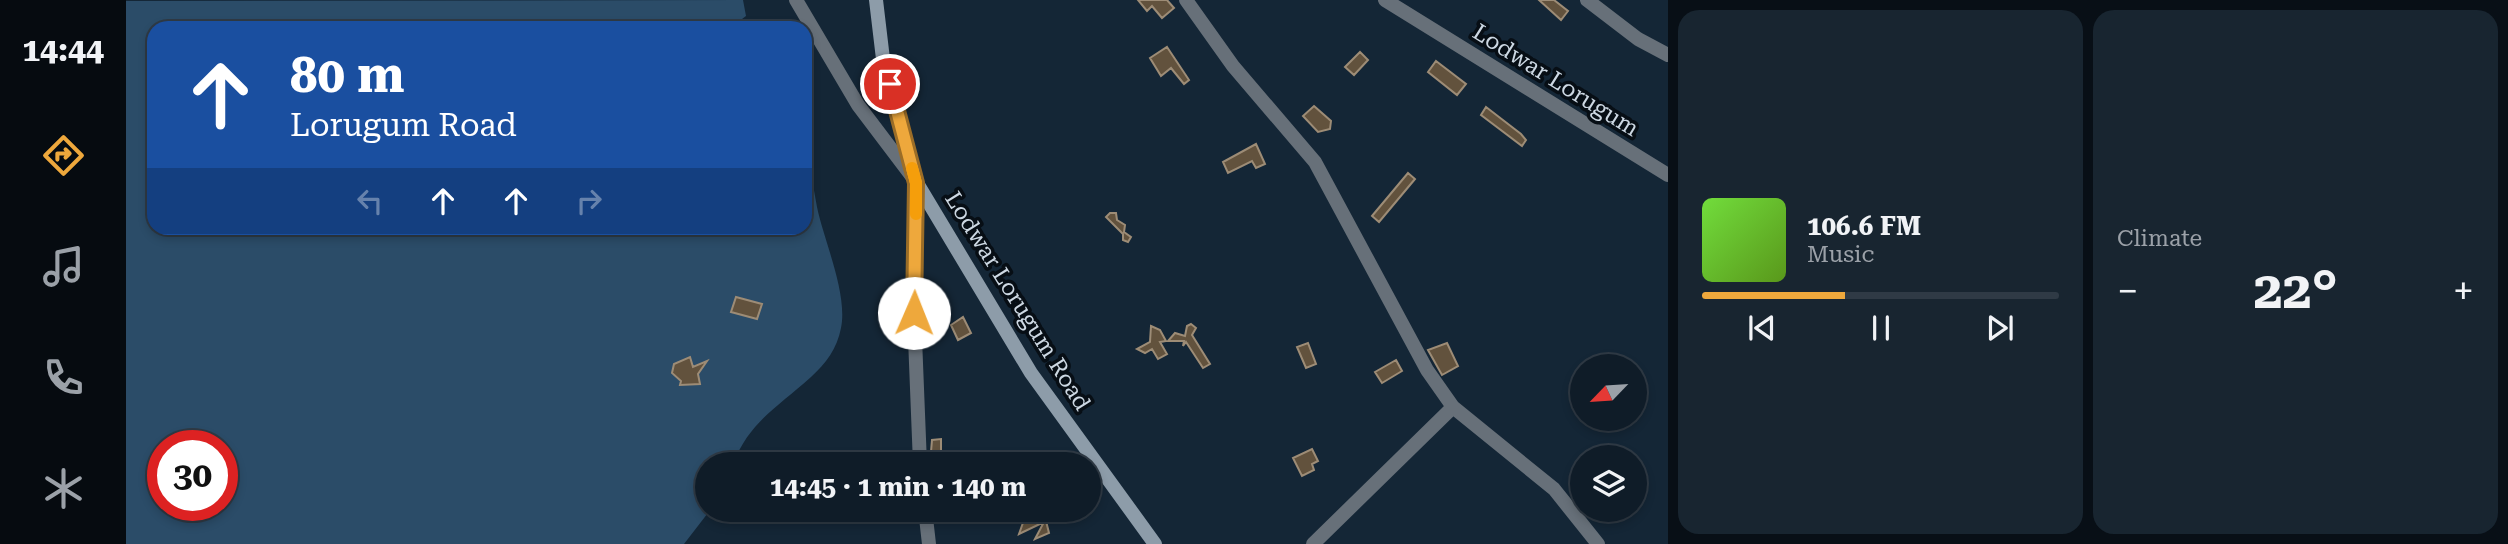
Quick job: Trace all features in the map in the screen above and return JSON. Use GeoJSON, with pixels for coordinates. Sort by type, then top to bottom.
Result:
{"type":"FeatureCollection","features":[{"type":"Feature","properties":{"kind":"main road","name":"Lodwar Lorugum Road"},"geometry":{"type":"LineString","coordinates":[[876,0],[883,59],[916,183],[1031,373],[1155,544]]}},
{"type":"Feature","properties":{"kind":"street"},"geometry":{"type":"LineString","coordinates":[[796,0],[808,21]]}},
{"type":"Feature","properties":{"kind":"street"},"geometry":{"type":"LineString","coordinates":[[1186,0],[1233,66],[1315,162],[1427,370],[1453,407],[1554,489],[1598,544]]}},
{"type":"Feature","properties":{"kind":"street","name":"Lodwar Lorugum"},"geometry":{"type":"LineString","coordinates":[[1385,0],[1668,175]]}},
{"type":"Feature","properties":{"kind":"street"},"geometry":{"type":"LineString","coordinates":[[1587,0],[1638,39],[1668,55]]}},
{"type":"Feature","properties":{"kind":"street"},"geometry":{"type":"LineString","coordinates":[[812,27],[858,105],[916,183],[914,313],[920,452]]}},
{"type":"Feature","properties":{"kind":"street"},"geometry":{"type":"LineString","coordinates":[[1313,544],[1453,407]]}},
{"type":"Feature","properties":{"kind":"street"},"geometry":{"type":"LineString","coordinates":[[926,522],[929,544]]}},
{"type":"Feature","properties":{"kind":"shaded area"},"geometry":{"type":"Polygon","coordinates":[[[743,0],[746,16],[739,21],[147,21],[147,235],[812,235],[812,181],[841,300],[839,336],[826,361],[756,425],[739,452],[695,452],[695,522],[701,522],[684,544],[126,544],[126,1],[743,0]]]}},
{"type":"Feature","properties":{"kind":"building"},"geometry":{"type":"Polygon","coordinates":[[[1138,0],[1167,0],[1174,8],[1162,18],[1152,6],[1147,11],[1138,0]]]}},
{"type":"Feature","properties":{"kind":"building"},"geometry":{"type":"Polygon","coordinates":[[[1539,0],[1554,0],[1568,11],[1561,20],[1539,0]]]}},
{"type":"Feature","properties":{"kind":"building"},"geometry":{"type":"Polygon","coordinates":[[[1167,47],[1189,80],[1184,84],[1171,68],[1161,76],[1150,58],[1167,47]]]}},
{"type":"Feature","properties":{"kind":"building"},"geometry":{"type":"Polygon","coordinates":[[[1360,52],[1368,60],[1354,75],[1345,67],[1360,52]]]}},
{"type":"Feature","properties":{"kind":"building"},"geometry":{"type":"Polygon","coordinates":[[[1436,61],[1466,84],[1457,95],[1428,72],[1436,61]]]}},
{"type":"Feature","properties":{"kind":"building"},"geometry":{"type":"Polygon","coordinates":[[[1314,106],[1331,121],[1330,129],[1318,132],[1303,116],[1314,106]]]}},
{"type":"Feature","properties":{"kind":"building"},"geometry":{"type":"Polygon","coordinates":[[[1486,107],[1521,134],[1526,140],[1522,146],[1481,115],[1486,107]]]}},
{"type":"Feature","properties":{"kind":"building"},"geometry":{"type":"Polygon","coordinates":[[[1256,144],[1265,164],[1256,168],[1252,161],[1228,173],[1223,162],[1256,144]]]}},
{"type":"Feature","properties":{"kind":"building"},"geometry":{"type":"Polygon","coordinates":[[[1408,173],[1415,179],[1379,222],[1372,216],[1408,173]]]}},
{"type":"Feature","properties":{"kind":"building"},"geometry":{"type":"Polygon","coordinates":[[[1110,213],[1116,213],[1117,220],[1125,225],[1124,232],[1131,237],[1128,242],[1123,240],[1123,234],[1106,217],[1110,213]]]}},
{"type":"Feature","properties":{"kind":"building"},"geometry":{"type":"Polygon","coordinates":[[[736,297],[762,304],[757,319],[731,312],[736,297]]]}},
{"type":"Feature","properties":{"kind":"building"},"geometry":{"type":"Polygon","coordinates":[[[963,317],[971,333],[958,340],[951,325],[963,317]]]}},
{"type":"Feature","properties":{"kind":"building"},"geometry":{"type":"Polygon","coordinates":[[[1191,324],[1196,328],[1192,335],[1210,364],[1203,368],[1186,342],[1183,346],[1184,341],[1168,341],[1175,333],[1185,336],[1187,326],[1191,324]]]}},
{"type":"Feature","properties":{"kind":"building"},"geometry":{"type":"Polygon","coordinates":[[[1151,326],[1160,330],[1166,341],[1160,342],[1167,354],[1158,359],[1152,349],[1145,353],[1137,349],[1150,342],[1151,326]]]}},
{"type":"Feature","properties":{"kind":"building"},"geometry":{"type":"Polygon","coordinates":[[[1308,343],[1316,364],[1306,368],[1297,347],[1308,343]]]}},
{"type":"Feature","properties":{"kind":"building"},"geometry":{"type":"Polygon","coordinates":[[[1447,343],[1458,366],[1442,375],[1428,350],[1447,343]]]}},
{"type":"Feature","properties":{"kind":"building"},"geometry":{"type":"Polygon","coordinates":[[[690,357],[693,367],[707,361],[698,374],[700,384],[680,385],[681,381],[672,373],[674,364],[690,357]]]}},
{"type":"Feature","properties":{"kind":"building"},"geometry":{"type":"Polygon","coordinates":[[[1396,360],[1402,371],[1382,383],[1375,372],[1396,360]]]}},
{"type":"Feature","properties":{"kind":"building"},"geometry":{"type":"Polygon","coordinates":[[[941,439],[941,452],[931,452],[932,440],[941,439]]]}},
{"type":"Feature","properties":{"kind":"building"},"geometry":{"type":"Polygon","coordinates":[[[1312,449],[1318,461],[1312,464],[1314,470],[1302,476],[1293,458],[1312,449]]]}},
{"type":"Feature","properties":{"kind":"building"},"geometry":{"type":"Polygon","coordinates":[[[1023,522],[1044,522],[1019,534],[1023,522]]]}},
{"type":"Feature","properties":{"kind":"building"},"geometry":{"type":"Polygon","coordinates":[[[1044,522],[1046,522],[1049,533],[1035,539],[1044,522]]]}},
{"type":"Feature","properties":{"kind":"slow traffic"},"geometry":{"type":"LineString","coordinates":[[912,168],[916,183],[916,214]]}},
{"type":"Feature","properties":{"kind":"route"},"geometry":{"type":"LineString","coordinates":[[890,84],[916,183],[914,313]]}}]}
